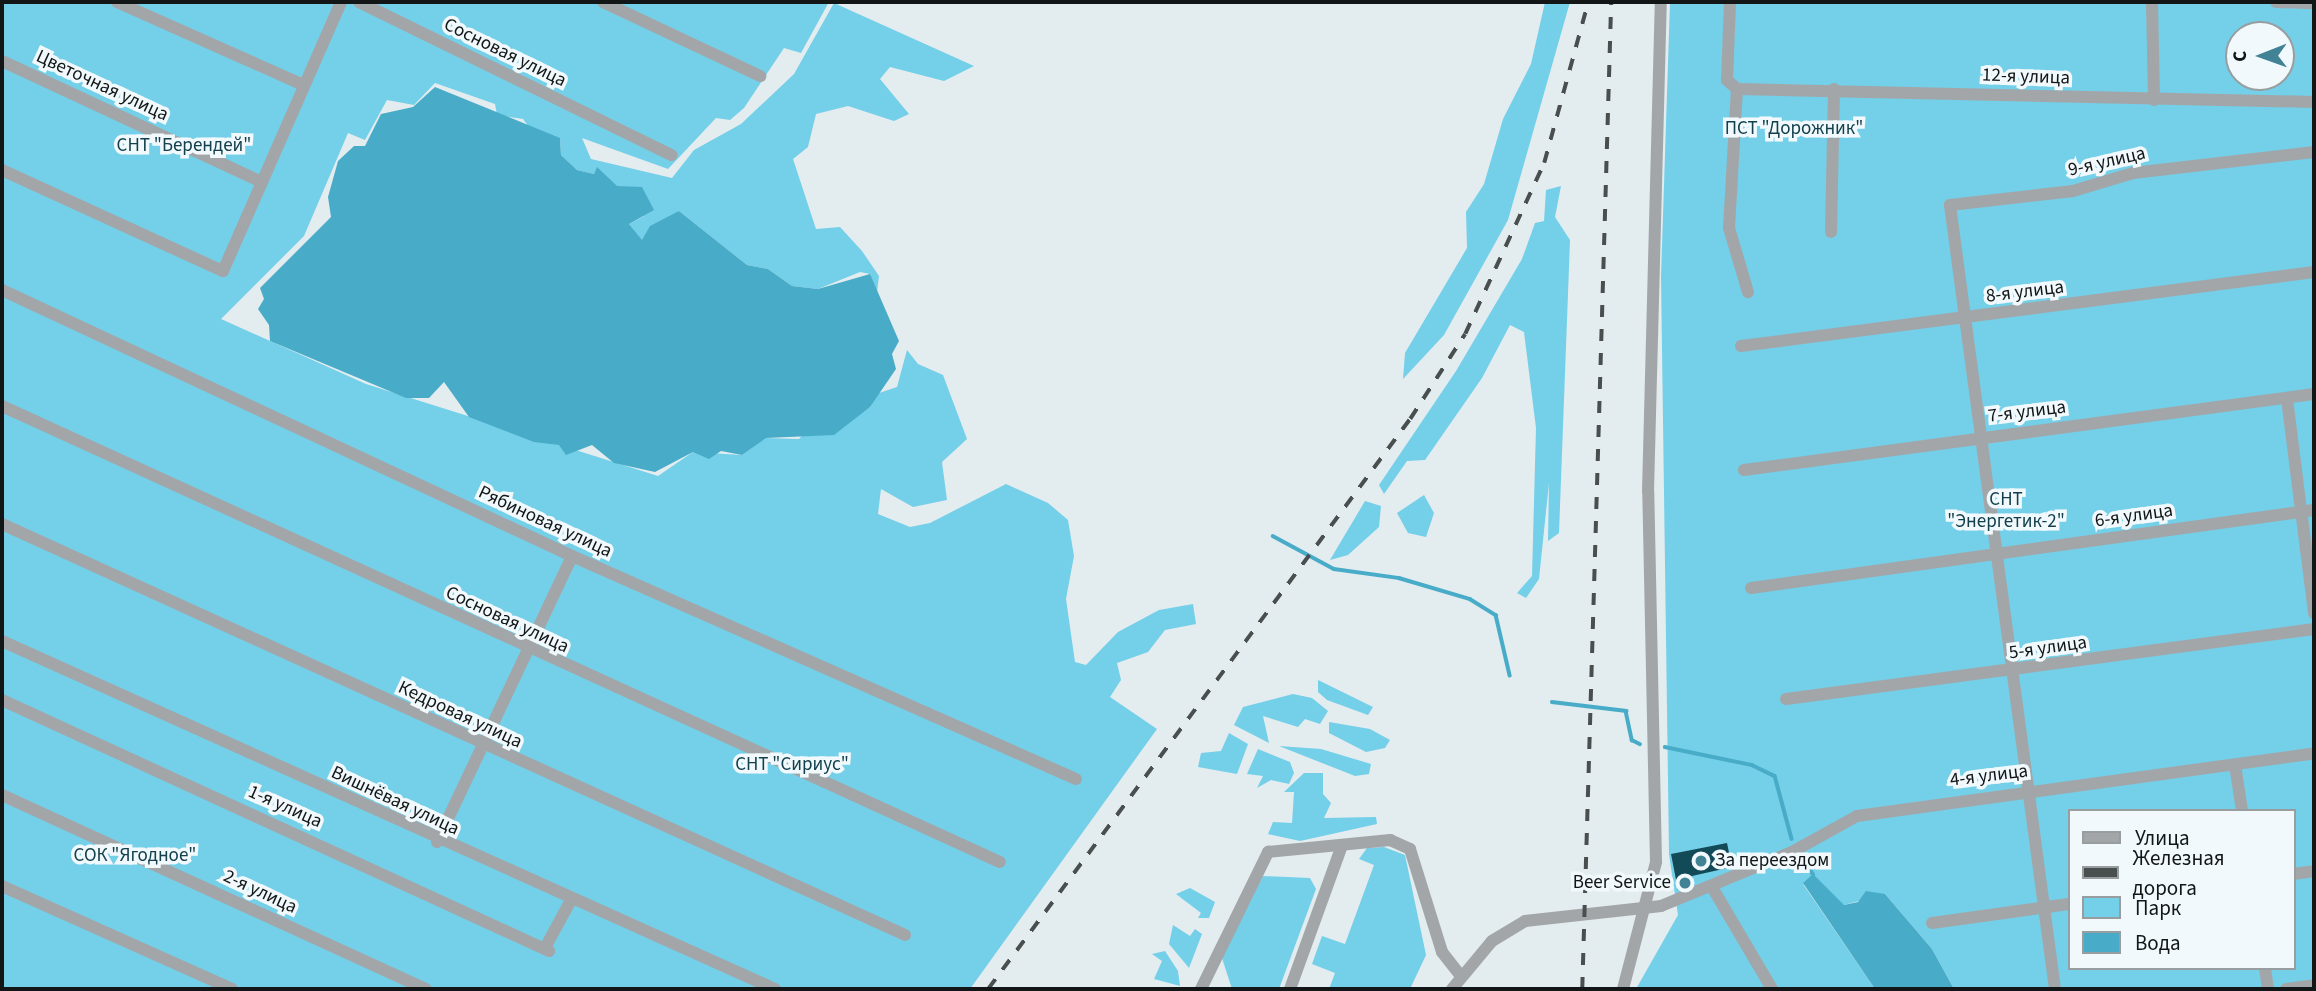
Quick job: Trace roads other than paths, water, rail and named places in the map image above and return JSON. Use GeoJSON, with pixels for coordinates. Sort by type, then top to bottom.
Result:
{"type":"FeatureCollection","features":[{"type":"Feature","properties":{"kind":"street"},"geometry":{"type":"LineString","coordinates":[[117,2],[303,85]]}},
{"type":"Feature","properties":{"kind":"street"},"geometry":{"type":"LineString","coordinates":[[2,170],[223,271],[341,2]]}},
{"type":"Feature","properties":{"kind":"street","name":"Сосновая улица"},"geometry":{"type":"LineString","coordinates":[[359,2],[672,155]]}},
{"type":"Feature","properties":{"kind":"street"},"geometry":{"type":"LineString","coordinates":[[603,2],[760,76]]}},
{"type":"Feature","properties":{"kind":"street"},"geometry":{"type":"LineString","coordinates":[[1623,989],[1647,909],[1656,862],[1648,491],[1661,2]]}},
{"type":"Feature","properties":{"kind":"street"},"geometry":{"type":"LineString","coordinates":[[1730,2],[1727,80],[1737,89],[1728,229],[1748,292]]}},
{"type":"Feature","properties":{"kind":"street"},"geometry":{"type":"LineString","coordinates":[[2152,2],[2154,100]]}},
{"type":"Feature","properties":{"kind":"street"},"geometry":{"type":"LineString","coordinates":[[2276,2],[2314,3]]}},
{"type":"Feature","properties":{"kind":"street","name":"Цветочная улица"},"geometry":{"type":"LineString","coordinates":[[2,61],[262,182]]}},
{"type":"Feature","properties":{"kind":"street","name":"12-я улица"},"geometry":{"type":"LineString","coordinates":[[1737,89],[1834,89],[2154,100],[2314,102]]}},
{"type":"Feature","properties":{"kind":"street"},"geometry":{"type":"LineString","coordinates":[[1831,232],[1834,89]]}},
{"type":"Feature","properties":{"kind":"street","name":"9-я улица"},"geometry":{"type":"LineString","coordinates":[[1965,320],[1951,205],[2073,191],[2133,173],[2314,152]]}},
{"type":"Feature","properties":{"kind":"street","name":"8-я улица"},"geometry":{"type":"LineString","coordinates":[[1741,346],[1965,320],[2314,272]]}},
{"type":"Feature","properties":{"kind":"street","name":"Рябиновая улица"},"geometry":{"type":"LineString","coordinates":[[2,290],[572,556],[1076,779]]}},
{"type":"Feature","properties":{"kind":"street"},"geometry":{"type":"LineString","coordinates":[[1965,320],[2017,672],[2029,790],[2055,989]]}},
{"type":"Feature","properties":{"kind":"street","name":"7-я улица"},"geometry":{"type":"LineString","coordinates":[[1744,470],[1983,436],[2314,394]]}},
{"type":"Feature","properties":{"kind":"street"},"geometry":{"type":"LineString","coordinates":[[2287,399],[2314,613]]}},
{"type":"Feature","properties":{"kind":"street","name":"Сосновая улица"},"geometry":{"type":"LineString","coordinates":[[2,407],[527,651],[1000,862]]}},
{"type":"Feature","properties":{"kind":"street","name":"6-я улица"},"geometry":{"type":"LineString","coordinates":[[1751,588],[2314,510]]}},
{"type":"Feature","properties":{"kind":"street","name":"Кедровая улица"},"geometry":{"type":"LineString","coordinates":[[2,523],[481,746],[905,935]]}},
{"type":"Feature","properties":{"kind":"street"},"geometry":{"type":"LineString","coordinates":[[437,842],[572,556]]}},
{"type":"Feature","properties":{"kind":"street","name":"5-я улица"},"geometry":{"type":"LineString","coordinates":[[1786,699],[2017,672],[2314,629]]}},
{"type":"Feature","properties":{"kind":"street","name":"Вишнёвая улица"},"geometry":{"type":"LineString","coordinates":[[2,641],[437,842],[775,989]]}},
{"type":"Feature","properties":{"kind":"street","name":"1-я улица"},"geometry":{"type":"LineString","coordinates":[[2,700],[548,948],[571,900]]}},
{"type":"Feature","properties":{"kind":"street","name":"4-я улица"},"geometry":{"type":"LineString","coordinates":[[1452,989],[1492,941],[1525,921],[1647,909],[1687,897],[1857,816],[2314,752]]}},
{"type":"Feature","properties":{"kind":"street"},"geometry":{"type":"LineString","coordinates":[[2235,765],[2242,809]]}},
{"type":"Feature","properties":{"kind":"street","name":"2-я улица"},"geometry":{"type":"LineString","coordinates":[[2,795],[426,989]]}},
{"type":"Feature","properties":{"kind":"street"},"geometry":{"type":"LineString","coordinates":[[1201,989],[1268,852],[1390,840],[1410,849],[1442,952],[1461,976]]}},
{"type":"Feature","properties":{"kind":"street"},"geometry":{"type":"LineString","coordinates":[[1290,989],[1342,845]]}},
{"type":"Feature","properties":{"kind":"street"},"geometry":{"type":"LineString","coordinates":[[2295,874],[2314,871]]}},
{"type":"Feature","properties":{"kind":"street"},"geometry":{"type":"LineString","coordinates":[[2,886],[232,989]]}},
{"type":"Feature","properties":{"kind":"street"},"geometry":{"type":"LineString","coordinates":[[1712,887],[1772,989]]}},
{"type":"Feature","properties":{"kind":"street"},"geometry":{"type":"LineString","coordinates":[[1932,923],[2068,904]]}},
{"type":"Feature","properties":{"kind":"street"},"geometry":{"type":"LineString","coordinates":[[2265,970],[2268,989]]}},
{"type":"Feature","properties":{"kind":"street"},"geometry":{"type":"LineString","coordinates":[[2287,989],[2314,985]]}},
{"type":"Feature","properties":{"kind":"water"},"geometry":{"type":"Polygon","coordinates":[[[435,87],[560,138],[561,155],[577,170],[594,174],[597,167],[617,186],[642,187],[654,210],[629,224],[642,240],[650,226],[679,211],[747,265],[768,269],[792,286],[818,289],[870,274],[899,341],[892,354],[896,369],[870,407],[834,435],[766,438],[742,455],[721,451],[709,459],[693,452],[655,472],[614,463],[592,445],[566,455],[559,445],[534,442],[469,417],[444,382],[429,398],[406,398],[270,341],[269,325],[258,309],[264,299],[260,288],[331,217],[328,197],[338,161],[354,146],[365,146],[381,114],[413,107],[435,87]]]}},
{"type":"Feature","properties":{"kind":"water"},"geometry":{"type":"Polygon","coordinates":[[[1813,874],[1844,905],[1858,902],[1866,891],[1885,894],[1932,949],[1954,989],[1875,989],[1803,883],[1813,874]]]}},
{"type":"Feature","properties":{"kind":"waterway"},"geometry":{"type":"LineString","coordinates":[[1273,536],[1334,569],[1399,578],[1470,599],[1496,615],[1510,675]]}},
{"type":"Feature","properties":{"kind":"waterway"},"geometry":{"type":"LineString","coordinates":[[1552,702],[1626,711],[1632,740],[1640,744]]}},
{"type":"Feature","properties":{"kind":"waterway"},"geometry":{"type":"LineString","coordinates":[[1665,747],[1752,765],[1775,776],[1792,839]]}},
{"type":"Feature","properties":{"kind":"waterway"},"geometry":{"type":"LineString","coordinates":[[1801,856],[1813,874]]}},
{"type":"Feature","properties":{"kind":"railway"},"geometry":{"type":"LineString","coordinates":[[988,989],[1410,419],[1465,334],[1544,163],[1588,2]]}},
{"type":"Feature","properties":{"kind":"railway"},"geometry":{"type":"LineString","coordinates":[[1582,989],[1611,2]]}},
{"type":"Feature","properties":{"kind":"place","name":"За переездом"},"geometry":{"type":"Point","coordinates":[1701,861]}},
{"type":"Feature","properties":{"kind":"place","name":"Beer Service"},"geometry":{"type":"Point","coordinates":[1685,883]}},
{"type":"Feature","properties":{"kind":"park label","name":"ПСТ \"Дорожник\""},"geometry":{"type":"Point","coordinates":[1794,129]}},
{"type":"Feature","properties":{"kind":"park label","name":"СНТ \"Берендей\""},"geometry":{"type":"Point","coordinates":[184,146]}},
{"type":"Feature","properties":{"kind":"park label","name":"СHТ \"Энергетик-2\""},"geometry":{"type":"Point","coordinates":[2006,511]}},
{"type":"Feature","properties":{"kind":"park label","name":"СНТ \"Сириус\""},"geometry":{"type":"Point","coordinates":[792,765]}},
{"type":"Feature","properties":{"kind":"park label","name":"СОК \"Ягодное\""},"geometry":{"type":"Point","coordinates":[135,856]}}]}
